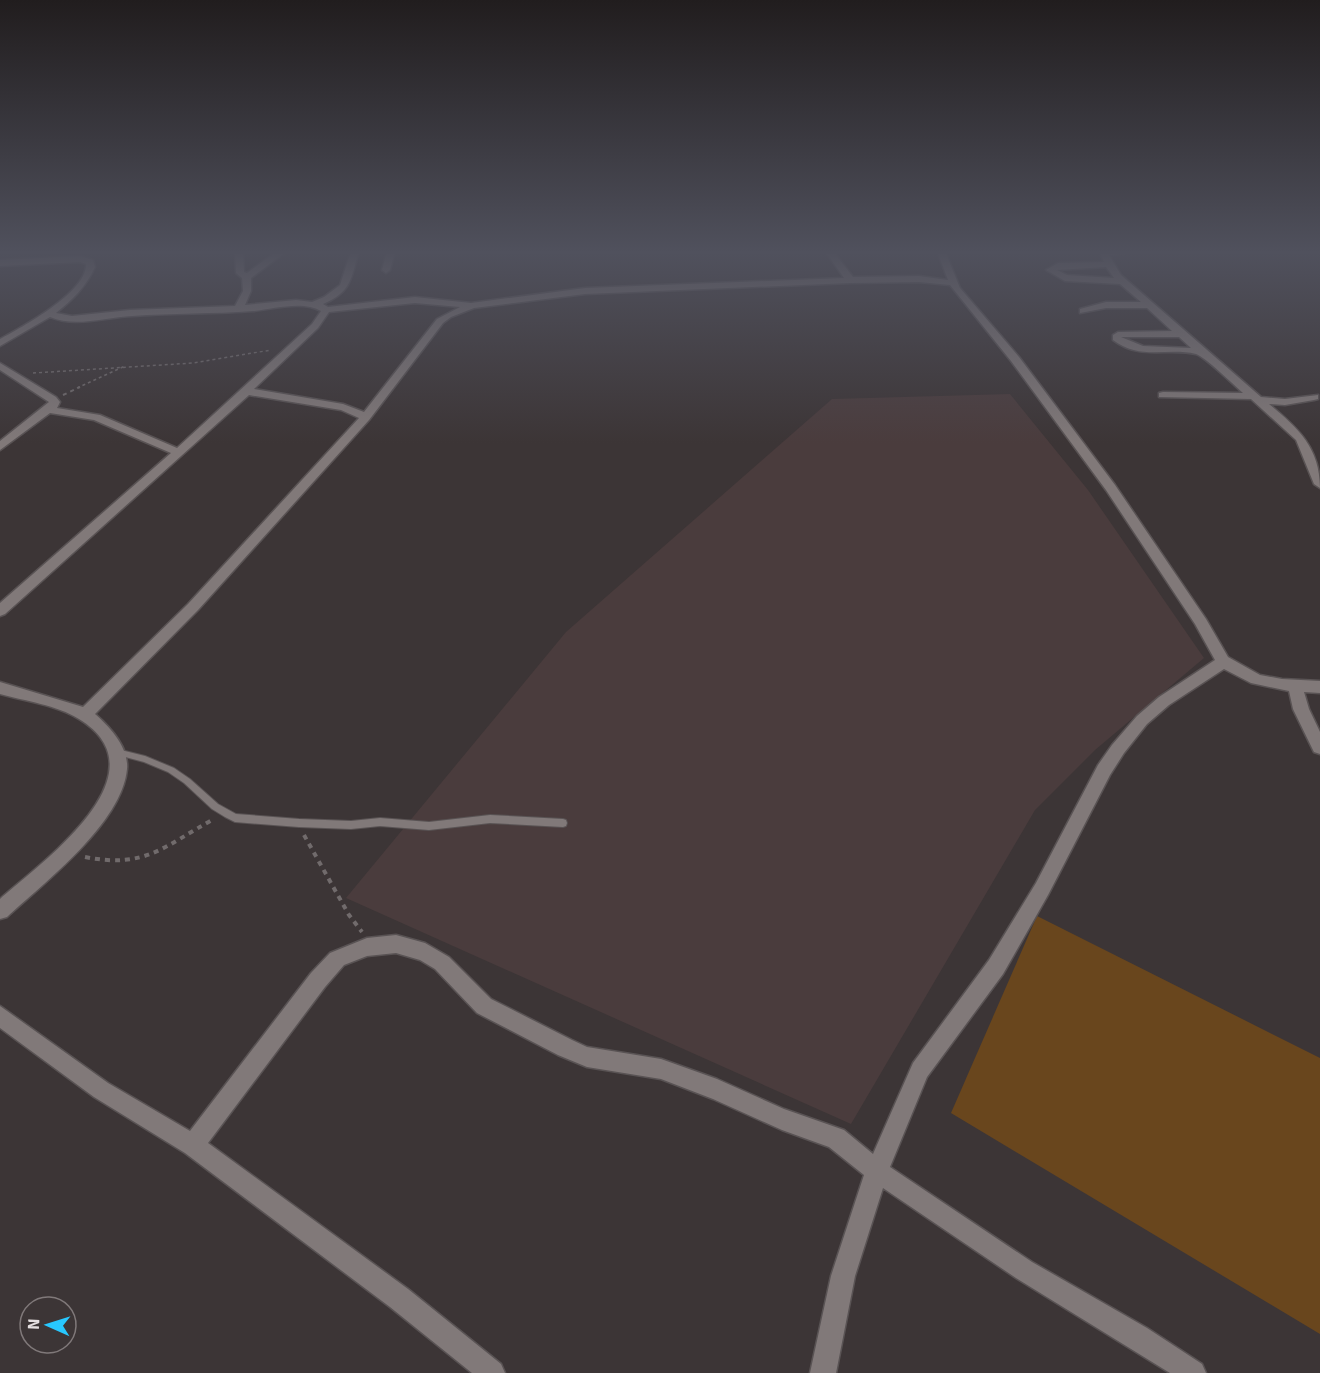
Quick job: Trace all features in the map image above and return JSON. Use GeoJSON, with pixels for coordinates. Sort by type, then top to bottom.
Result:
{"type":"FeatureCollection","features":[{"type":"Feature","properties":{"kind":"street"},"geometry":{"type":"LineString","coordinates":[[0,343],[45,315]]}},
{"type":"Feature","properties":{"kind":"street"},"geometry":{"type":"LineString","coordinates":[[53,315],[62,319],[72,319],[110,315]]}},
{"type":"Feature","properties":{"kind":"street"},"geometry":{"type":"LineString","coordinates":[[0,611],[177,452],[230,408],[324,315]]}},
{"type":"Feature","properties":{"kind":"street"},"geometry":{"type":"LineString","coordinates":[[86,714],[192,607],[365,418],[440,321],[452,315]]}},
{"type":"Feature","properties":{"kind":"street"},"geometry":{"type":"LineString","coordinates":[[978,315],[1015,359],[1111,488],[1201,621],[1223,661],[1234,670],[1252,678],[1295,687],[1320,687]]}},
{"type":"Feature","properties":{"kind":"street"},"geometry":{"type":"LineString","coordinates":[[1160,315],[1282,420],[1300,439],[1320,484]]}},
{"type":"Feature","properties":{"kind":"street"},"geometry":{"type":"LineString","coordinates":[[1181,334],[1125,334],[1116,338],[1122,344],[1136,348],[1200,351]]}},
{"type":"Feature","properties":{"kind":"street"},"geometry":{"type":"LineString","coordinates":[[0,366],[18,374],[50,405],[96,417],[177,452]]}},
{"type":"Feature","properties":{"kind":"street"},"geometry":{"type":"LineString","coordinates":[[245,391],[343,407],[365,418]]}},
{"type":"Feature","properties":{"kind":"street"},"geometry":{"type":"LineString","coordinates":[[1163,395],[1256,398],[1285,402],[1314,398]]}},
{"type":"Feature","properties":{"kind":"street"},"geometry":{"type":"LineString","coordinates":[[0,447],[50,405]]}},
{"type":"Feature","properties":{"kind":"street"},"geometry":{"type":"LineString","coordinates":[[823,1373],[843,1276],[877,1171],[920,1070],[996,968],[1042,889],[1104,770],[1142,720],[1164,701],[1216,669],[1223,661]]}},
{"type":"Feature","properties":{"kind":"street"},"geometry":{"type":"LineString","coordinates":[[1295,687],[1300,709],[1320,748]]}},
{"type":"Feature","properties":{"kind":"street"},"geometry":{"type":"LineString","coordinates":[[0,688],[86,714],[117,752],[120,768],[114,789],[93,823],[0,911]]}},
{"type":"Feature","properties":{"kind":"street"},"geometry":{"type":"LineString","coordinates":[[193,1145],[318,980],[337,959],[376,945],[410,946],[442,963],[484,1006],[565,1048],[586,1057],[661,1069],[717,1090],[782,1119],[836,1138],[877,1171],[1024,1270],[1138,1337],[1192,1373]]}},
{"type":"Feature","properties":{"kind":"street"},"geometry":{"type":"LineString","coordinates":[[0,1016],[101,1090],[193,1145],[399,1298],[492,1373]]}},
{"type":"Feature","properties":{"kind":"lane"},"geometry":{"type":"LineString","coordinates":[[117,752],[153,761],[182,777],[225,814],[235,818],[351,825],[380,822],[429,826],[509,819],[563,824]]}},
{"type":"Feature","properties":{"kind":"path"},"geometry":{"type":"LineString","coordinates":[[18,374],[216,360],[294,345]]}},
{"type":"Feature","properties":{"kind":"path"},"geometry":{"type":"LineString","coordinates":[[50,405],[127,365]]}},
{"type":"Feature","properties":{"kind":"path"},"geometry":{"type":"LineString","coordinates":[[66,851],[105,860],[144,859],[225,814]]}},
{"type":"Feature","properties":{"kind":"path"},"geometry":{"type":"LineString","coordinates":[[299,823],[315,857],[334,886],[346,913],[376,945]]}},
{"type":"Feature","properties":{"kind":"shaded area"},"geometry":{"type":"Polygon","coordinates":[[[1010,394],[1088,490],[1204,658],[1095,750],[1035,810],[851,1124],[346,898],[566,632],[832,399],[1010,394]]]}},
{"type":"Feature","properties":{"kind":"shaded area"},"geometry":{"type":"Polygon","coordinates":[[[1037,916],[1320,1058],[1320,1334],[951,1113],[1037,916]]]}}]}
